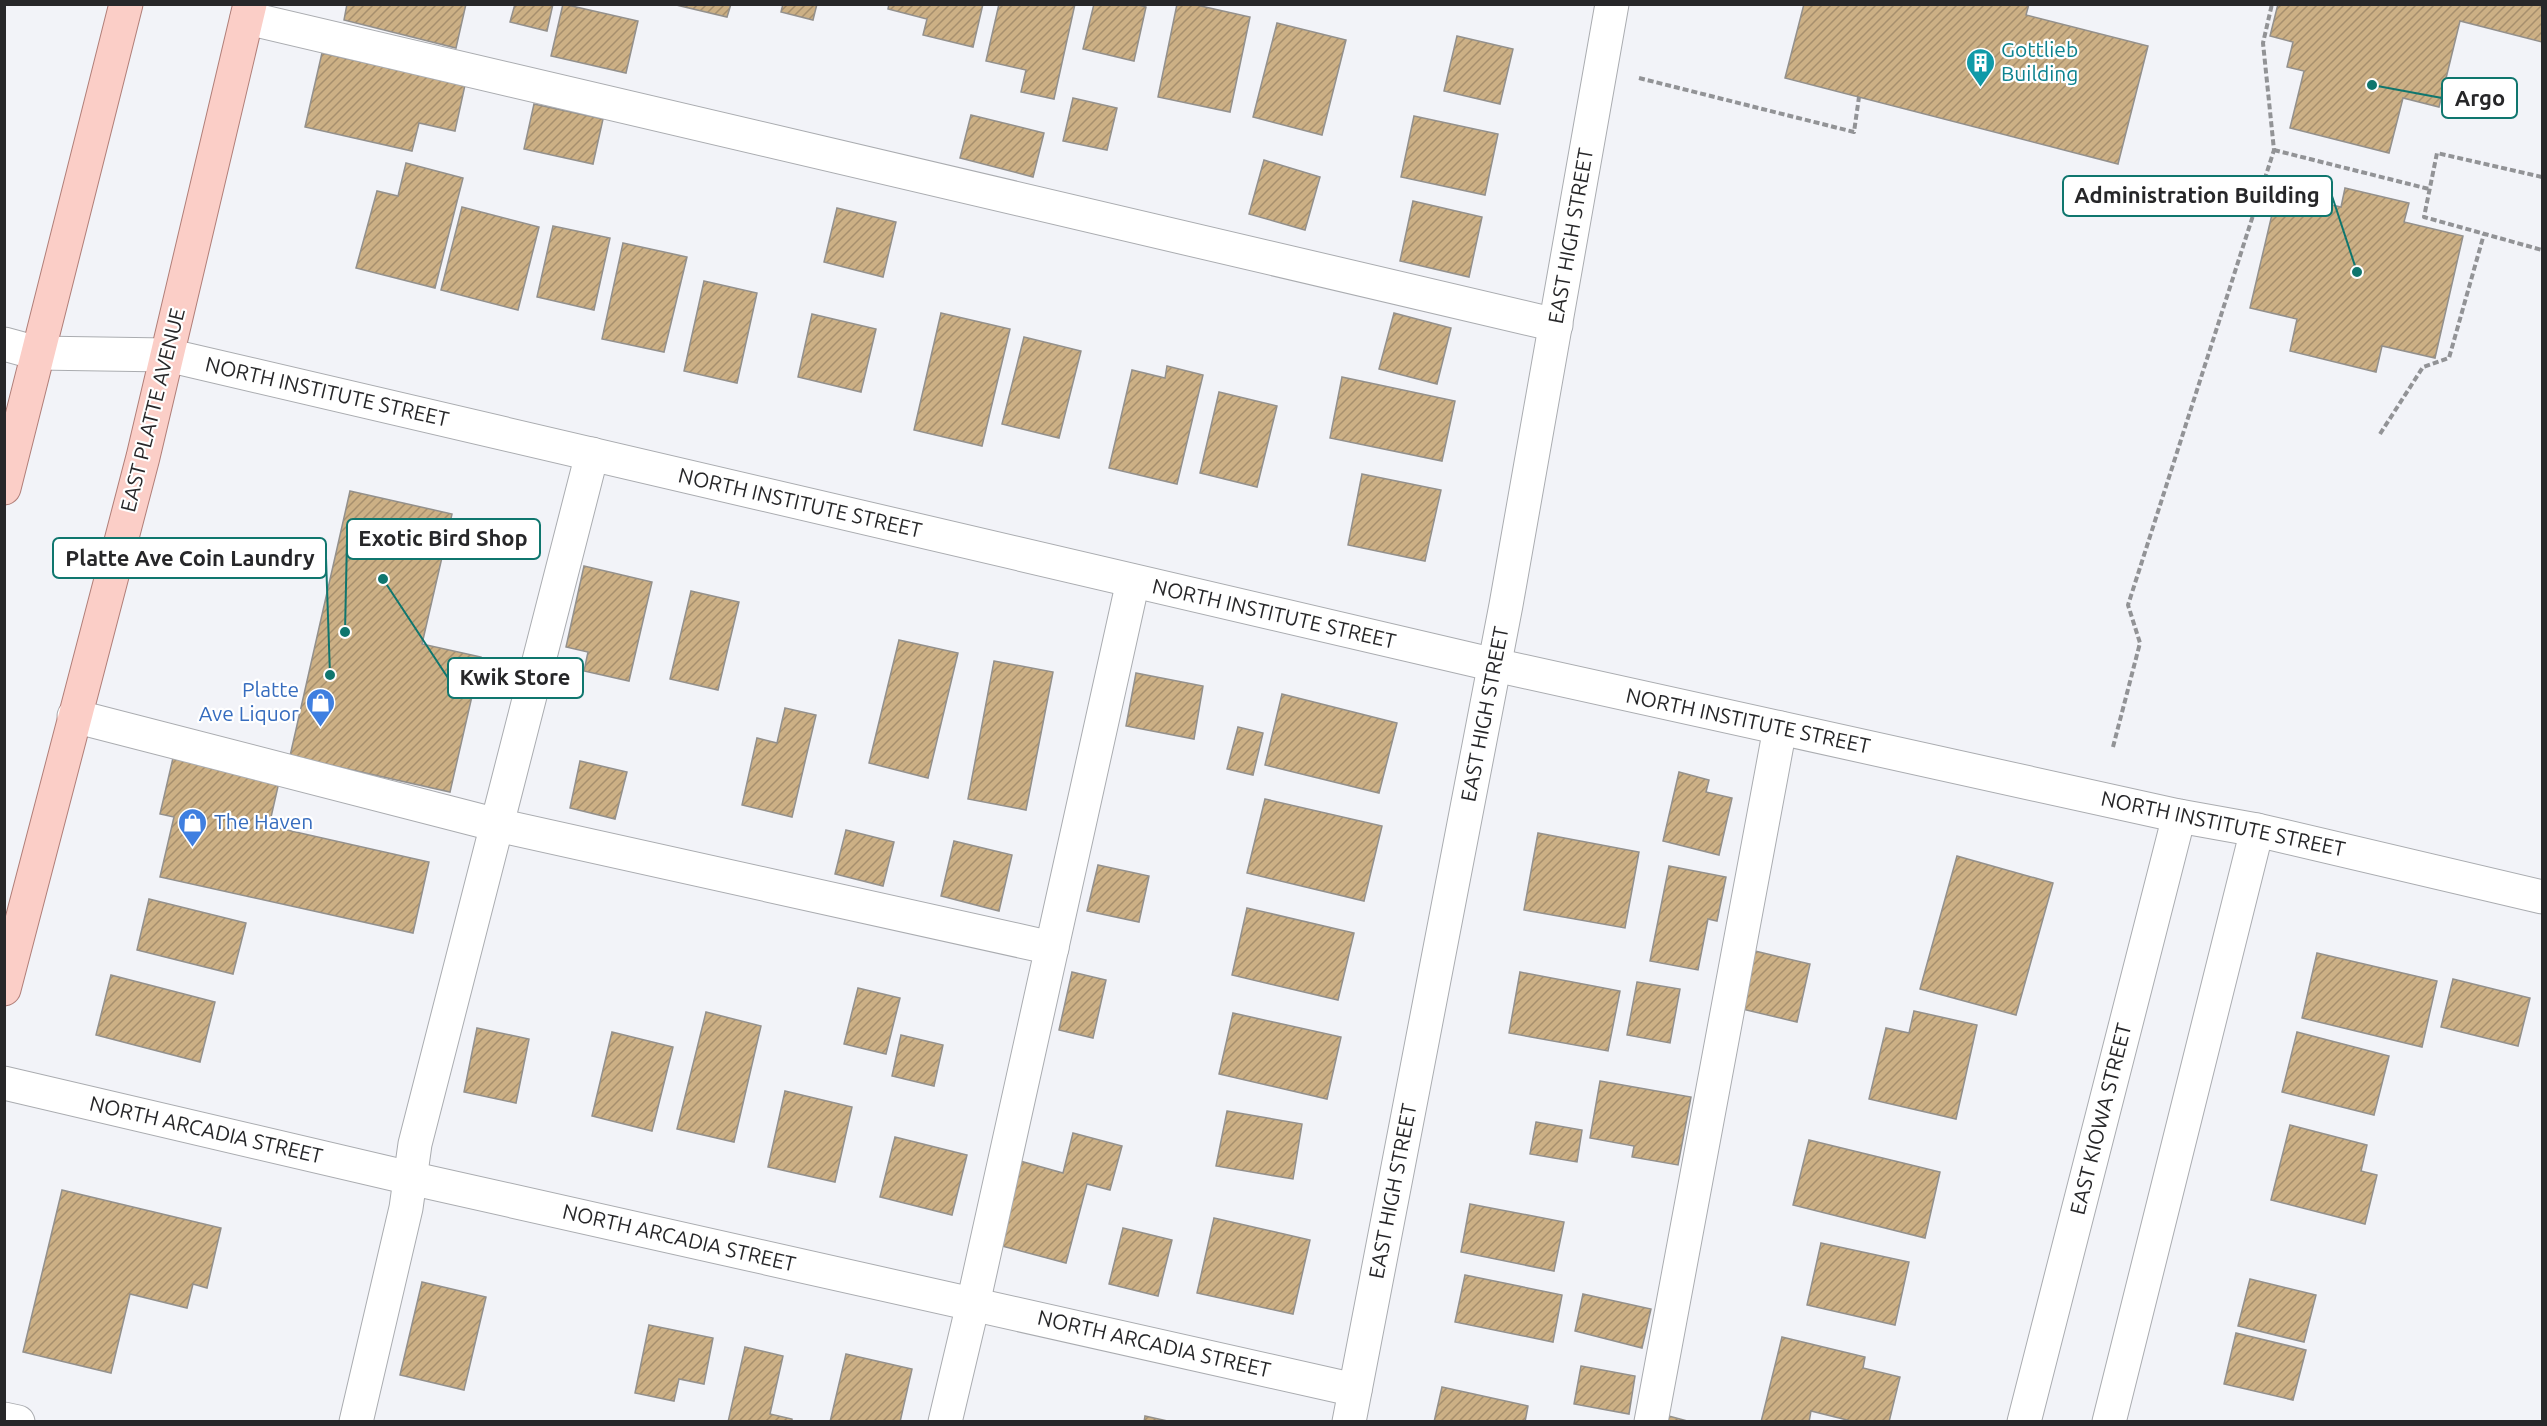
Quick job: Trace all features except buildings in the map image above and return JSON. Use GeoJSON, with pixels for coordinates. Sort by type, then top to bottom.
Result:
{"type":"FeatureCollection","features":[{"type":"Feature","properties":{"kind":"main road"},"geometry":{"type":"LineString","coordinates":[[4,488],[126,4]]}},
{"type":"Feature","properties":{"kind":"main road","name":"EAST PLATTE AVENUE"},"geometry":{"type":"LineString","coordinates":[[4,989],[143,457],[249,11]]}},
{"type":"Feature","properties":{"kind":"street","name":"EAST HIGH STREET"},"geometry":{"type":"LineString","coordinates":[[1349,1422],[1495,665],[1612,4]]}},
{"type":"Feature","properties":{"kind":"street"},"geometry":{"type":"LineString","coordinates":[[249,11],[1556,325]]}},
{"type":"Feature","properties":{"kind":"street","name":"NORTH INSTITUTE STREET"},"geometry":{"type":"LineString","coordinates":[[4,344],[37,353],[167,355],[1495,665],[2179,816],[2257,830],[2542,897]]}},
{"type":"Feature","properties":{"kind":"street"},"geometry":{"type":"LineString","coordinates":[[356,1422],[406,1208],[415,1144],[592,454]]}},
{"type":"Feature","properties":{"kind":"street"},"geometry":{"type":"LineString","coordinates":[[945,1422],[974,1304],[1134,581]]}},
{"type":"Feature","properties":{"kind":"street"},"geometry":{"type":"LineString","coordinates":[[74,716],[497,825],[1052,948]]}},
{"type":"Feature","properties":{"kind":"street"},"geometry":{"type":"LineString","coordinates":[[1651,1422],[1779,728]]}},
{"type":"Feature","properties":{"kind":"street","name":"EAST KIOWA STREET"},"geometry":{"type":"LineString","coordinates":[[2024,1422],[2179,816]]}},
{"type":"Feature","properties":{"kind":"street"},"geometry":{"type":"LineString","coordinates":[[2109,1422],[2257,830]]}},
{"type":"Feature","properties":{"kind":"street","name":"NORTH ARCADIA STREET"},"geometry":{"type":"LineString","coordinates":[[4,1083],[410,1178],[1355,1389]]}},
{"type":"Feature","properties":{"kind":"street"},"geometry":{"type":"LineString","coordinates":[[4,1419],[18,1422]]}},
{"type":"Feature","properties":{"kind":"path"},"geometry":{"type":"LineString","coordinates":[[2113,747],[2140,643],[2128,606],[2274,150],[2263,43],[2272,4]]}},
{"type":"Feature","properties":{"kind":"path"},"geometry":{"type":"LineString","coordinates":[[1600,68],[1854,132],[1859,97]]}},
{"type":"Feature","properties":{"kind":"path"},"geometry":{"type":"LineString","coordinates":[[2274,150],[2429,189]]}},
{"type":"Feature","properties":{"kind":"path"},"geometry":{"type":"LineString","coordinates":[[2542,177],[2437,153],[2424,217],[2542,250]]}},
{"type":"Feature","properties":{"kind":"path"},"geometry":{"type":"LineString","coordinates":[[2380,434],[2423,367],[2450,357],[2484,233]]}},
{"type":"Feature","properties":{"kind":"place","name":"Argo"},"geometry":{"type":"Point","coordinates":[2372,85]}},
{"type":"Feature","properties":{"kind":"place","name":"Gottlieb Building"},"geometry":{"type":"Point","coordinates":[1980,88]}},
{"type":"Feature","properties":{"kind":"place","name":"Administration Building"},"geometry":{"type":"Point","coordinates":[2357,272]}},
{"type":"Feature","properties":{"kind":"place","name":"Kwik Store"},"geometry":{"type":"Point","coordinates":[383,579]}},
{"type":"Feature","properties":{"kind":"place","name":"Exotic Bird Shop"},"geometry":{"type":"Point","coordinates":[345,632]}},
{"type":"Feature","properties":{"kind":"place","name":"Platte Ave Coin Laundry"},"geometry":{"type":"Point","coordinates":[330,675]}},
{"type":"Feature","properties":{"kind":"place","name":"Platte Ave Liquor"},"geometry":{"type":"Point","coordinates":[320,728]}},
{"type":"Feature","properties":{"kind":"place","name":"The Haven"},"geometry":{"type":"Point","coordinates":[193,848]}}]}
